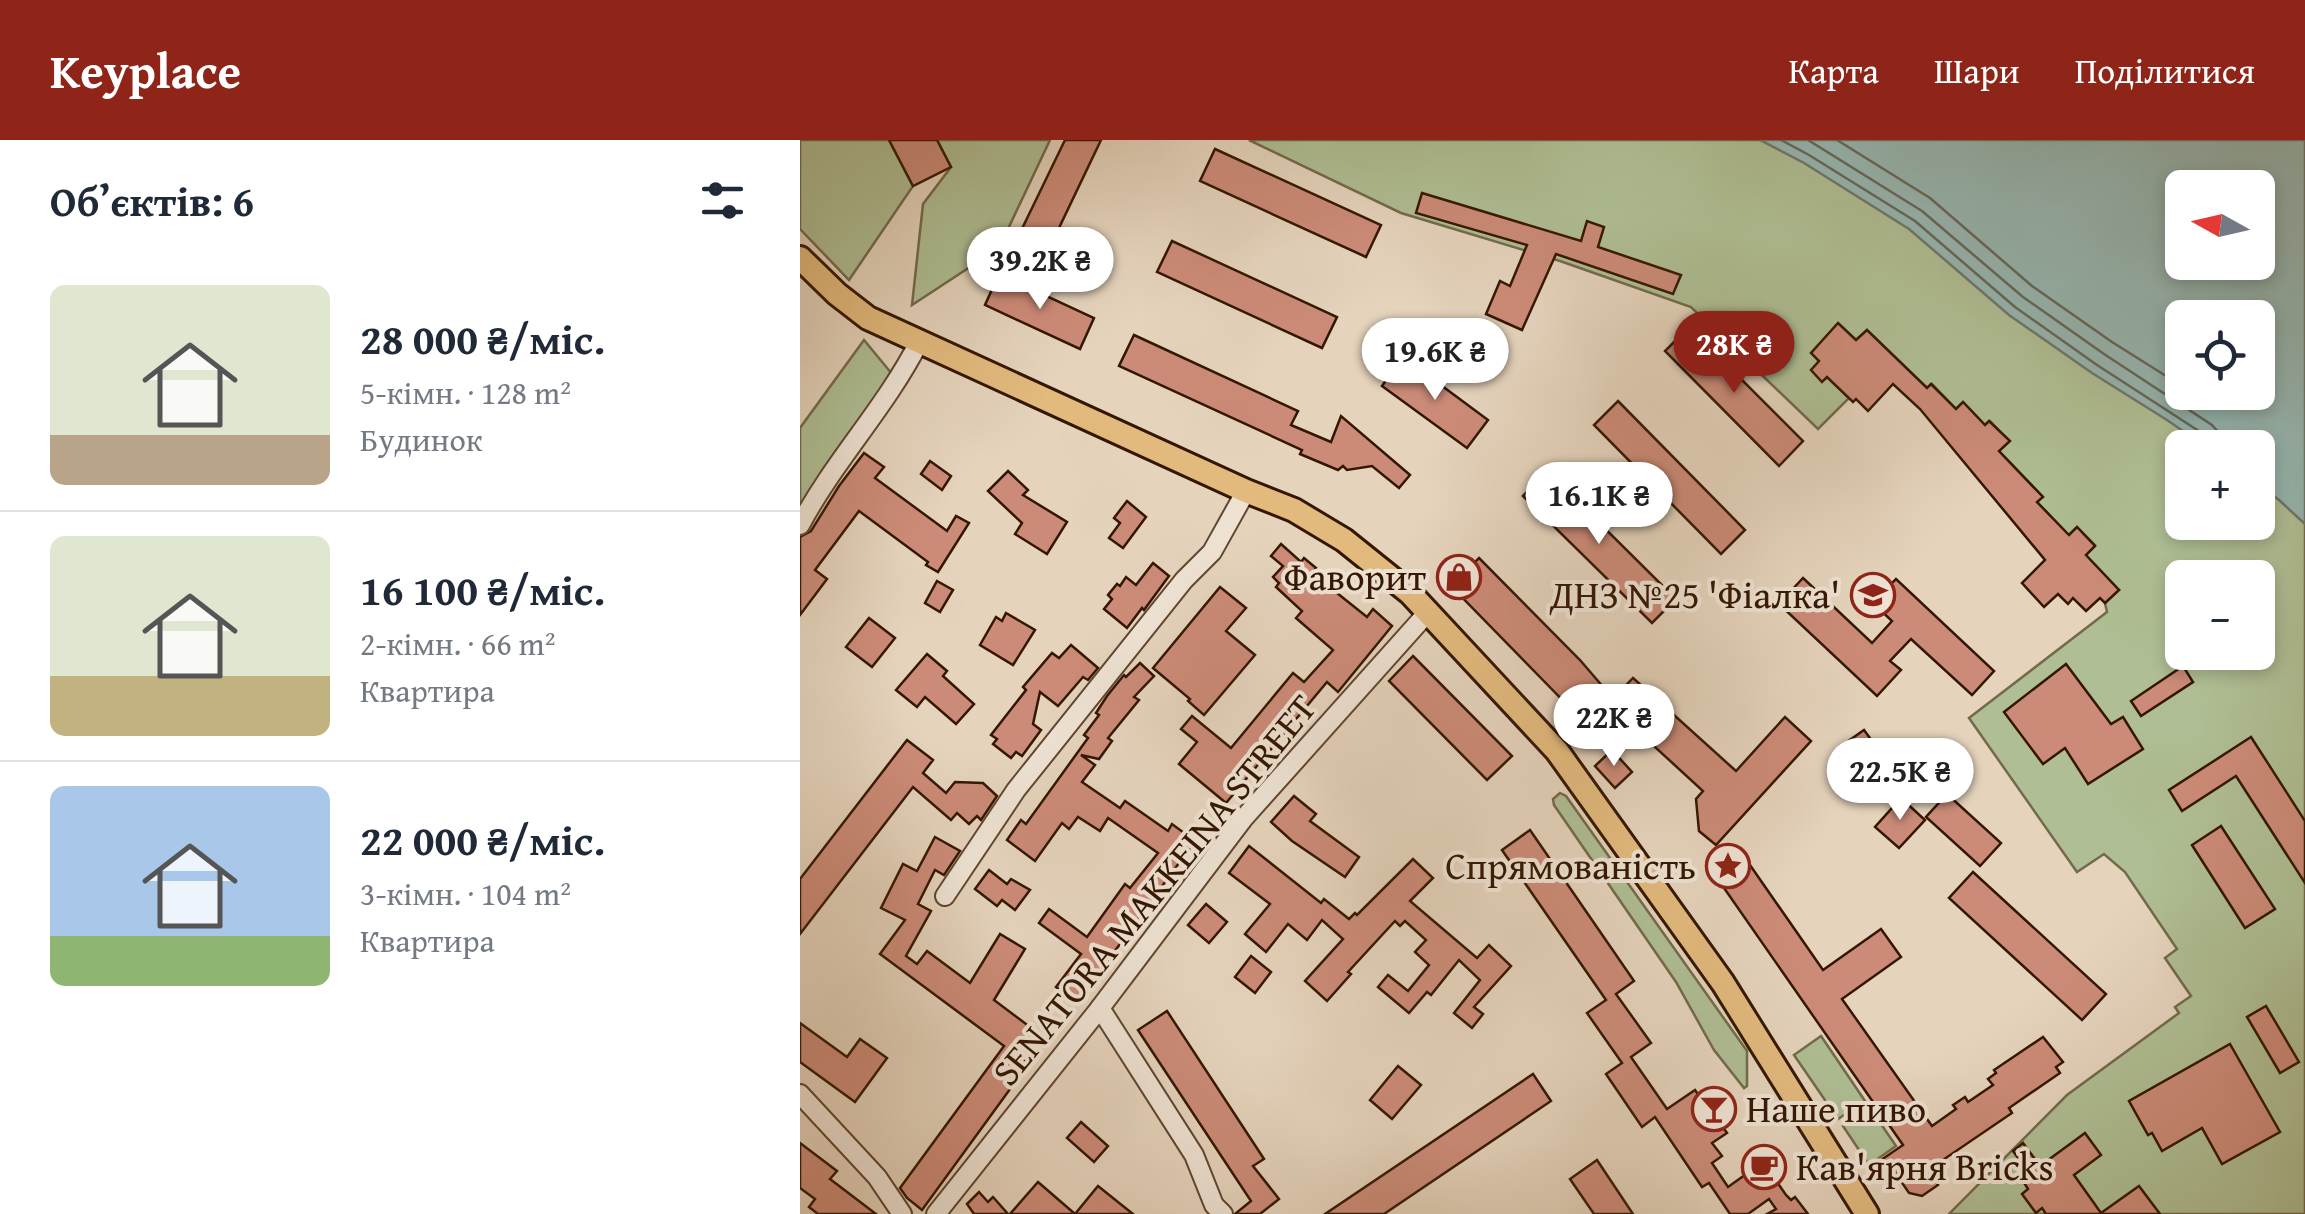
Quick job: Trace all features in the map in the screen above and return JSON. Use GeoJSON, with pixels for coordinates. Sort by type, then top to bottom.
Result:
{"type":"FeatureCollection","features":[{"type":"Feature","properties":{"kind":"main road"},"geometry":{"type":"LineString","coordinates":[[800,258],[868,318],[1294,510],[1344,540],[1410,593],[1557,751],[1723,983],[1867,1214]]}},
{"type":"Feature","properties":{"kind":"street"},"geometry":{"type":"LineString","coordinates":[[800,525],[816,494],[897,380],[919,342]]}},
{"type":"Feature","properties":{"kind":"street"},"geometry":{"type":"LineString","coordinates":[[945,896],[1027,776],[1184,580],[1212,552],[1246,491]]}},
{"type":"Feature","properties":{"kind":"street","name":"SENATORA MAKKEINA STREET"},"geometry":{"type":"LineString","coordinates":[[936,1214],[1244,819],[1428,612]]}},
{"type":"Feature","properties":{"kind":"street"},"geometry":{"type":"LineString","coordinates":[[1100,1008],[1194,1155],[1214,1205],[1223,1214]]}},
{"type":"Feature","properties":{"kind":"street"},"geometry":{"type":"LineString","coordinates":[[800,1094],[877,1177],[902,1214]]}},
{"type":"Feature","properties":{"kind":"green space"},"geometry":{"type":"Polygon","coordinates":[[[800,140],[889,140],[913,186],[849,280],[800,229],[800,140]]]}},
{"type":"Feature","properties":{"kind":"green space"},"geometry":{"type":"Polygon","coordinates":[[[937,140],[1050,140],[999,248],[912,305],[923,204],[951,167],[937,140]]]}},
{"type":"Feature","properties":{"kind":"green space"},"geometry":{"type":"Polygon","coordinates":[[[1249,140],[1762,140],[1936,217],[2094,351],[2165,389],[2165,410],[2204,410],[2234,430],[2165,430],[2165,540],[2275,540],[2275,459],[2305,480],[2305,1214],[1949,1214],[2067,1095],[2179,1013],[2175,1007],[2191,996],[2165,958],[2177,949],[2125,872],[2104,854],[2077,872],[1969,718],[2107,612],[2105,603],[2119,590],[2075,566],[2095,545],[2077,527],[2065,539],[2048,521],[2051,517],[2037,502],[2042,496],[1999,451],[2009,441],[1990,421],[1985,425],[1963,402],[1956,409],[1932,384],[1927,388],[1867,330],[1856,340],[1838,324],[1812,353],[1819,361],[1822,381],[1827,377],[1849,398],[1818,429],[1691,307],[1560,261],[1401,213],[1249,140]]]}},
{"type":"Feature","properties":{"kind":"green space"},"geometry":{"type":"Polygon","coordinates":[[[864,340],[897,380],[800,525],[800,428],[864,340]]]}},
{"type":"Feature","properties":{"kind":"green space"},"geometry":{"type":"Polygon","coordinates":[[[1560,793],[1566,796],[1747,1051],[1744,1088],[1714,1050],[1676,982],[1554,805],[1553,799],[1560,793]]]}},
{"type":"Feature","properties":{"kind":"green space"},"geometry":{"type":"Polygon","coordinates":[[[1821,1036],[1865,1101],[1838,1119],[1794,1055],[1821,1036]]]}},
{"type":"Feature","properties":{"kind":"green space"},"geometry":{"type":"Polygon","coordinates":[[[1870,1108],[1896,1146],[1869,1165],[1843,1126],[1870,1108]]]}},
{"type":"Feature","properties":{"kind":"water"},"geometry":{"type":"Polygon","coordinates":[[[1760,140],[2305,140],[2305,524],[2275,497],[2275,430],[2181,430],[2009,315],[1909,229],[1760,140]]]}},
{"type":"Feature","properties":{"kind":"building"},"geometry":{"type":"Polygon","coordinates":[[[889,140],[937,140],[951,167],[913,186],[889,140]]]}},
{"type":"Feature","properties":{"kind":"building"},"geometry":{"type":"Polygon","coordinates":[[[1065,140],[1101,140],[1047,253],[1017,239],[1065,140]]]}},
{"type":"Feature","properties":{"kind":"building"},"geometry":{"type":"Polygon","coordinates":[[[1215,149],[1381,225],[1366,257],[1200,181],[1215,149]]]}},
{"type":"Feature","properties":{"kind":"building"},"geometry":{"type":"Polygon","coordinates":[[[1422,193],[1581,241],[1587,221],[1604,227],[1598,247],[1681,275],[1673,294],[1556,254],[1522,330],[1486,314],[1500,281],[1510,286],[1527,245],[1416,213],[1422,193]]]}},
{"type":"Feature","properties":{"kind":"building"},"geometry":{"type":"Polygon","coordinates":[[[1172,241],[1337,317],[1322,348],[1157,272],[1172,241]]]}},
{"type":"Feature","properties":{"kind":"building"},"geometry":{"type":"Polygon","coordinates":[[[999,274],[1094,318],[1080,349],[985,305],[999,274]]]}},
{"type":"Feature","properties":{"kind":"building"},"geometry":{"type":"Polygon","coordinates":[[[1838,323],[1856,340],[1867,330],[1927,388],[1931,384],[1956,409],[1963,402],[1985,425],[1989,421],[2010,441],[1999,451],[2043,497],[2037,502],[2069,535],[2077,527],[2095,546],[2086,555],[2119,590],[2105,603],[2100,598],[2086,611],[2073,598],[2068,604],[2058,594],[2044,607],[2022,583],[2045,560],[1920,409],[1893,384],[1868,411],[1827,377],[1822,382],[1811,370],[1819,361],[1811,353],[1838,323]]]}},
{"type":"Feature","properties":{"kind":"building"},"geometry":{"type":"Polygon","coordinates":[[[1689,327],[1803,441],[1779,466],[1665,351],[1689,327]]]}},
{"type":"Feature","properties":{"kind":"building"},"geometry":{"type":"Polygon","coordinates":[[[1134,335],[1298,411],[1291,425],[1331,442],[1341,416],[1410,475],[1399,488],[1372,466],[1347,470],[1343,466],[1338,470],[1119,366],[1134,335]]]}},
{"type":"Feature","properties":{"kind":"building"},"geometry":{"type":"Polygon","coordinates":[[[1403,357],[1488,420],[1467,448],[1382,386],[1403,357]]]}},
{"type":"Feature","properties":{"kind":"building"},"geometry":{"type":"Polygon","coordinates":[[[1618,401],[1745,530],[1721,554],[1594,425],[1618,401]]]}},
{"type":"Feature","properties":{"kind":"building"},"geometry":{"type":"Polygon","coordinates":[[[864,453],[884,467],[875,478],[947,531],[956,516],[969,523],[938,572],[859,511],[815,570],[827,579],[800,615],[800,537],[811,531],[864,453]]]}},
{"type":"Feature","properties":{"kind":"building"},"geometry":{"type":"Polygon","coordinates":[[[930,461],[951,476],[942,490],[921,474],[930,461]]]}},
{"type":"Feature","properties":{"kind":"building"},"geometry":{"type":"Polygon","coordinates":[[[1008,471],[1028,490],[1023,495],[1067,522],[1047,554],[1015,534],[1022,523],[988,491],[1008,471]]]}},
{"type":"Feature","properties":{"kind":"building"},"geometry":{"type":"Polygon","coordinates":[[[1547,471],[1676,599],[1652,623],[1523,496],[1547,471]]]}},
{"type":"Feature","properties":{"kind":"building"},"geometry":{"type":"Polygon","coordinates":[[[1127,501],[1146,517],[1123,548],[1109,538],[1120,523],[1114,518],[1127,501]]]}},
{"type":"Feature","properties":{"kind":"building"},"geometry":{"type":"Polygon","coordinates":[[[1281,544],[1301,562],[1304,558],[1316,568],[1312,573],[1367,617],[1373,609],[1392,626],[1338,692],[1327,682],[1226,803],[1179,764],[1197,742],[1181,729],[1192,716],[1231,748],[1293,673],[1304,682],[1333,650],[1296,618],[1302,611],[1276,587],[1279,583],[1273,577],[1283,566],[1271,556],[1281,544]]]}},
{"type":"Feature","properties":{"kind":"building"},"geometry":{"type":"Polygon","coordinates":[[[1479,558],[1604,688],[1579,717],[1451,586],[1479,558]]]}},
{"type":"Feature","properties":{"kind":"building"},"geometry":{"type":"Polygon","coordinates":[[[1153,563],[1169,576],[1127,628],[1104,609],[1112,599],[1108,595],[1126,577],[1136,585],[1153,563]]]}},
{"type":"Feature","properties":{"kind":"building"},"geometry":{"type":"Polygon","coordinates":[[[1803,578],[1872,643],[1892,621],[1873,603],[1896,579],[1994,671],[1972,695],[1911,639],[1890,661],[1901,670],[1877,696],[1779,604],[1803,578]]]}},
{"type":"Feature","properties":{"kind":"building"},"geometry":{"type":"Polygon","coordinates":[[[937,581],[953,590],[940,612],[925,603],[937,581]]]}},
{"type":"Feature","properties":{"kind":"building"},"geometry":{"type":"Polygon","coordinates":[[[1220,587],[1246,608],[1226,631],[1255,655],[1204,715],[1153,668],[1220,587]]]}},
{"type":"Feature","properties":{"kind":"building"},"geometry":{"type":"Polygon","coordinates":[[[1006,613],[1035,630],[1013,665],[980,645],[996,617],[1002,621],[1006,613]]]}},
{"type":"Feature","properties":{"kind":"building"},"geometry":{"type":"Polygon","coordinates":[[[869,618],[895,638],[872,667],[846,647],[869,618]]]}},
{"type":"Feature","properties":{"kind":"building"},"geometry":{"type":"Polygon","coordinates":[[[1071,645],[1098,668],[1088,680],[1083,677],[1058,706],[1040,692],[1033,724],[1041,730],[1022,756],[1016,752],[1011,758],[993,744],[997,739],[991,735],[1052,653],[1059,658],[1071,645]]]}},
{"type":"Feature","properties":{"kind":"building"},"geometry":{"type":"Polygon","coordinates":[[[927,654],[947,671],[943,676],[974,704],[956,724],[925,697],[917,707],[896,690],[927,654]]]}},
{"type":"Feature","properties":{"kind":"building"},"geometry":{"type":"Polygon","coordinates":[[[1413,656],[1512,756],[1487,780],[1389,681],[1413,656]]]}},
{"type":"Feature","properties":{"kind":"building"},"geometry":{"type":"Polygon","coordinates":[[[1140,663],[1154,676],[1134,697],[1139,700],[1108,738],[1112,741],[1099,759],[1081,755],[1095,765],[1082,782],[1120,808],[1125,801],[1168,831],[1172,824],[1195,841],[1077,1003],[1056,987],[1081,954],[1039,923],[1049,909],[1087,937],[1125,884],[1130,888],[1158,853],[1108,818],[1100,831],[1078,817],[1069,829],[1062,823],[1035,861],[1007,840],[1021,820],[1026,824],[1088,738],[1084,735],[1107,696],[1140,663]]]}},
{"type":"Feature","properties":{"kind":"building"},"geometry":{"type":"Polygon","coordinates":[[[2066,664],[2111,724],[2123,717],[2143,749],[2088,784],[2065,748],[2043,764],[2004,712],[2066,664]]]}},
{"type":"Feature","properties":{"kind":"building"},"geometry":{"type":"Polygon","coordinates":[[[2177,670],[2186,670],[2193,682],[2141,716],[2131,701],[2177,670]]]}},
{"type":"Feature","properties":{"kind":"building"},"geometry":{"type":"Polygon","coordinates":[[[1633,678],[1736,771],[1785,717],[1811,741],[1716,845],[1699,831],[1696,799],[1703,791],[1608,704],[1633,678]]]}},
{"type":"Feature","properties":{"kind":"building"},"geometry":{"type":"Polygon","coordinates":[[[1864,730],[1883,756],[1863,771],[1844,744],[1864,730]]]}},
{"type":"Feature","properties":{"kind":"building"},"geometry":{"type":"Polygon","coordinates":[[[2251,737],[2305,821],[2305,883],[2236,776],[2182,811],[2169,790],[2251,737]]]}},
{"type":"Feature","properties":{"kind":"building"},"geometry":{"type":"Polygon","coordinates":[[[907,740],[933,760],[923,773],[946,793],[955,782],[983,783],[997,796],[981,820],[977,816],[969,824],[957,813],[951,820],[913,787],[800,934],[800,879],[907,740]]]}},
{"type":"Feature","properties":{"kind":"building"},"geometry":{"type":"Polygon","coordinates":[[[1612,750],[1632,772],[1615,788],[1595,766],[1612,750]]]}},
{"type":"Feature","properties":{"kind":"building"},"geometry":{"type":"Polygon","coordinates":[[[1947,794],[2001,843],[1980,866],[1926,817],[1947,794]]]}},
{"type":"Feature","properties":{"kind":"building"},"geometry":{"type":"Polygon","coordinates":[[[1294,796],[1316,814],[1310,821],[1359,857],[1345,877],[1271,822],[1294,796]]]}},
{"type":"Feature","properties":{"kind":"building"},"geometry":{"type":"Polygon","coordinates":[[[1901,798],[1925,820],[1899,848],[1875,827],[1901,798]]]}},
{"type":"Feature","properties":{"kind":"building"},"geometry":{"type":"Polygon","coordinates":[[[2221,826],[2275,909],[2245,928],[2192,845],[2221,826]]]}},
{"type":"Feature","properties":{"kind":"building"},"geometry":{"type":"Polygon","coordinates":[[[1530,830],[1634,981],[1616,994],[1651,1043],[1631,1057],[1667,1109],[1695,1090],[1705,1104],[1713,1098],[1724,1114],[1717,1119],[1727,1133],[1712,1143],[1722,1156],[1712,1163],[1728,1187],[1763,1162],[1786,1195],[1791,1200],[1795,1197],[1808,1214],[1767,1214],[1776,1209],[1769,1199],[1748,1214],[1730,1214],[1709,1183],[1702,1187],[1655,1117],[1642,1127],[1606,1074],[1622,1063],[1587,1013],[1606,1000],[1502,850],[1530,830]]]}},
{"type":"Feature","properties":{"kind":"building"},"geometry":{"type":"Polygon","coordinates":[[[935,837],[960,851],[944,875],[935,870],[918,904],[931,911],[906,956],[917,964],[927,951],[970,983],[1000,934],[1025,949],[994,1000],[1034,1030],[1016,1054],[1029,1063],[922,1210],[900,1188],[1004,1046],[880,954],[905,920],[881,908],[903,864],[917,871],[935,837]]]}},
{"type":"Feature","properties":{"kind":"building"},"geometry":{"type":"Polygon","coordinates":[[[1249,846],[1321,903],[1324,899],[1349,919],[1413,859],[1433,878],[1410,901],[1477,958],[1489,945],[1511,966],[1474,1007],[1483,1014],[1472,1028],[1454,1013],[1480,980],[1459,960],[1431,995],[1427,992],[1409,1013],[1378,987],[1388,975],[1408,991],[1429,965],[1415,952],[1426,940],[1405,921],[1400,926],[1395,921],[1327,1001],[1305,981],[1343,939],[1322,920],[1307,940],[1288,924],[1266,952],[1245,934],[1270,904],[1229,873],[1249,846]]]}},
{"type":"Feature","properties":{"kind":"building"},"geometry":{"type":"Polygon","coordinates":[[[1743,855],[1823,970],[1881,929],[1901,957],[1842,999],[1932,1126],[1956,1109],[1953,1105],[1965,1097],[1968,1102],[1993,1085],[1988,1079],[1996,1073],[1994,1070],[2043,1037],[2063,1062],[2056,1067],[2060,1073],[2009,1108],[2012,1113],[1934,1166],[1940,1176],[1935,1180],[1938,1185],[1922,1196],[1909,1193],[1881,1160],[1903,1145],[1715,875],[1743,855]]]}},
{"type":"Feature","properties":{"kind":"building"},"geometry":{"type":"Polygon","coordinates":[[[989,870],[1007,884],[1011,879],[1030,890],[1015,910],[1002,900],[997,906],[975,889],[989,870]]]}},
{"type":"Feature","properties":{"kind":"building"},"geometry":{"type":"Polygon","coordinates":[[[1973,872],[2106,994],[2082,1020],[1949,898],[1973,872]]]}},
{"type":"Feature","properties":{"kind":"building"},"geometry":{"type":"Polygon","coordinates":[[[1206,904],[1227,922],[1209,943],[1188,925],[1206,904]]]}},
{"type":"Feature","properties":{"kind":"building"},"geometry":{"type":"Polygon","coordinates":[[[1251,956],[1271,972],[1255,993],[1235,977],[1251,956]]]}},
{"type":"Feature","properties":{"kind":"building"},"geometry":{"type":"Polygon","coordinates":[[[2266,1006],[2299,1062],[2280,1073],[2247,1017],[2266,1006]]]}},
{"type":"Feature","properties":{"kind":"building"},"geometry":{"type":"Polygon","coordinates":[[[1167,1011],[1264,1159],[1253,1166],[1279,1199],[1260,1214],[1235,1214],[1251,1201],[1138,1030],[1167,1011]]]}},
{"type":"Feature","properties":{"kind":"building"},"geometry":{"type":"Polygon","coordinates":[[[800,1023],[847,1057],[860,1039],[887,1058],[855,1102],[800,1062],[800,1023]]]}},
{"type":"Feature","properties":{"kind":"building"},"geometry":{"type":"Polygon","coordinates":[[[2230,1044],[2280,1132],[2222,1164],[2202,1128],[2162,1151],[2129,1101],[2230,1044]]]}},
{"type":"Feature","properties":{"kind":"building"},"geometry":{"type":"Polygon","coordinates":[[[1398,1066],[1421,1085],[1392,1119],[1370,1100],[1398,1066]]]}},
{"type":"Feature","properties":{"kind":"building"},"geometry":{"type":"Polygon","coordinates":[[[1533,1074],[1551,1101],[1384,1214],[1325,1214],[1533,1074]]]}},
{"type":"Feature","properties":{"kind":"building"},"geometry":{"type":"Polygon","coordinates":[[[1081,1122],[1108,1146],[1094,1162],[1067,1138],[1081,1122]]]}},
{"type":"Feature","properties":{"kind":"building"},"geometry":{"type":"Polygon","coordinates":[[[2085,1133],[2101,1155],[2074,1175],[2101,1213],[2139,1186],[2160,1214],[2046,1214],[2042,1208],[2036,1213],[2022,1194],[2028,1189],[2023,1181],[2030,1175],[2013,1151],[2023,1143],[2040,1166],[2085,1133]]]}},
{"type":"Feature","properties":{"kind":"building"},"geometry":{"type":"Polygon","coordinates":[[[800,1143],[837,1171],[830,1179],[876,1214],[818,1214],[809,1207],[815,1199],[800,1188],[800,1143]]]}},
{"type":"Feature","properties":{"kind":"building"},"geometry":{"type":"Polygon","coordinates":[[[1597,1160],[1633,1214],[1594,1214],[1570,1179],[1597,1160]]]}},
{"type":"Feature","properties":{"kind":"building"},"geometry":{"type":"Polygon","coordinates":[[[1038,1182],[1075,1214],[1010,1214],[1038,1182]]]}},
{"type":"Feature","properties":{"kind":"building"},"geometry":{"type":"Polygon","coordinates":[[[1098,1186],[1133,1214],[1075,1214],[1098,1186]]]}},
{"type":"Feature","properties":{"kind":"building"},"geometry":{"type":"Polygon","coordinates":[[[979,1192],[988,1202],[993,1197],[1008,1214],[974,1214],[967,1204],[979,1192]]]}},
{"type":"Feature","properties":{"kind":"place","name":"Фаворит"},"geometry":{"type":"Point","coordinates":[1459,577]}},
{"type":"Feature","properties":{"kind":"place","name":"ДНЗ №25 'Фіалка'"},"geometry":{"type":"Point","coordinates":[1873,595]}},
{"type":"Feature","properties":{"kind":"place","name":"Спрямованість"},"geometry":{"type":"Point","coordinates":[1728,866]}},
{"type":"Feature","properties":{"kind":"place","name":"Наше пиво"},"geometry":{"type":"Point","coordinates":[1714,1109]}},
{"type":"Feature","properties":{"kind":"place","name":"Кав'ярня Bricks"},"geometry":{"type":"Point","coordinates":[1764,1167]}}]}
